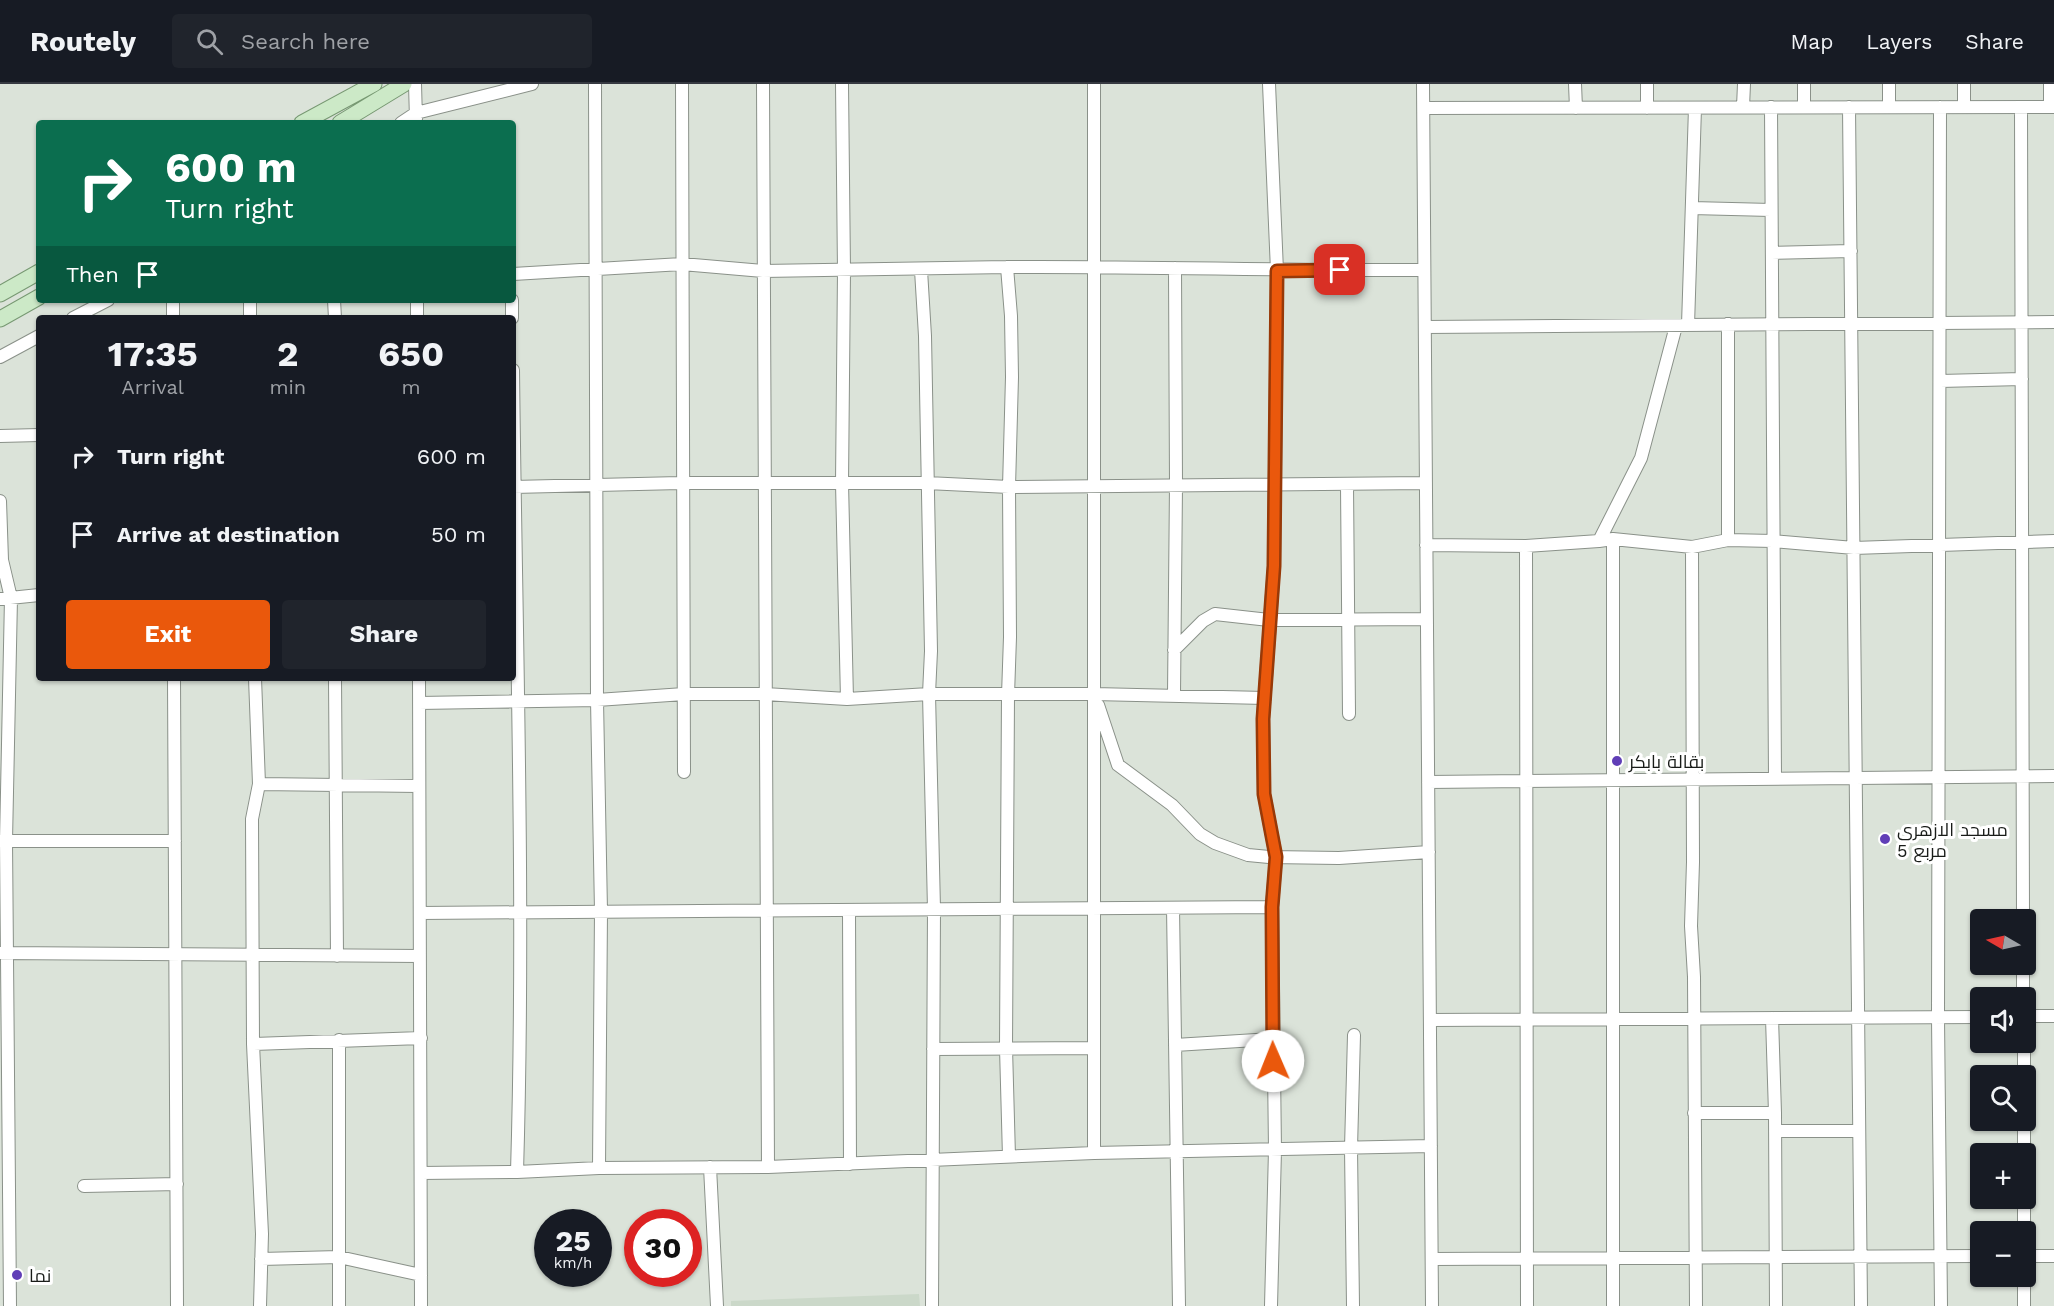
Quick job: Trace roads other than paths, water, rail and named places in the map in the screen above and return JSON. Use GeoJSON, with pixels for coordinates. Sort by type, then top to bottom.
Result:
{"type":"FeatureCollection","features":[{"type":"Feature","properties":{"kind":"main road"},"geometry":{"type":"LineString","coordinates":[[308,120],[374,84]]}},
{"type":"Feature","properties":{"kind":"main road"},"geometry":{"type":"LineString","coordinates":[[345,120],[404,84]]}},
{"type":"Feature","properties":{"kind":"main road"},"geometry":{"type":"LineString","coordinates":[[0,294],[36,274]]}},
{"type":"Feature","properties":{"kind":"main road"},"geometry":{"type":"LineString","coordinates":[[0,319],[36,299]]}},
{"type":"Feature","properties":{"kind":"street"},"geometry":{"type":"LineString","coordinates":[[415,84],[416,118],[532,84]]}},
{"type":"Feature","properties":{"kind":"street"},"geometry":{"type":"LineString","coordinates":[[595,84],[597,700],[601,912],[599,1168]]}},
{"type":"Feature","properties":{"kind":"street"},"geometry":{"type":"LineString","coordinates":[[682,84],[684,772]]}},
{"type":"Feature","properties":{"kind":"street"},"geometry":{"type":"LineString","coordinates":[[763,84],[768,1167]]}},
{"type":"Feature","properties":{"kind":"street"},"geometry":{"type":"LineString","coordinates":[[842,84],[844,271],[842,483],[847,699]]}},
{"type":"Feature","properties":{"kind":"street"},"geometry":{"type":"LineString","coordinates":[[1094,84],[1094,1153]]}},
{"type":"Feature","properties":{"kind":"street"},"geometry":{"type":"LineString","coordinates":[[1269,84],[1277,271],[1274,566],[1263,719],[1264,794],[1276,857],[1272,907],[1275,1150],[1271,1306]]}},
{"type":"Feature","properties":{"kind":"street"},"geometry":{"type":"LineString","coordinates":[[1423,84],[1432,1306]]}},
{"type":"Feature","properties":{"kind":"street"},"geometry":{"type":"LineString","coordinates":[[1575,84],[1576,108]]}},
{"type":"Feature","properties":{"kind":"street"},"geometry":{"type":"LineString","coordinates":[[1647,84],[1647,108]]}},
{"type":"Feature","properties":{"kind":"street"},"geometry":{"type":"LineString","coordinates":[[1743,107],[1744,84]]}},
{"type":"Feature","properties":{"kind":"street"},"geometry":{"type":"LineString","coordinates":[[1804,84],[1804,107]]}},
{"type":"Feature","properties":{"kind":"street"},"geometry":{"type":"LineString","coordinates":[[1888,84],[1889,107]]}},
{"type":"Feature","properties":{"kind":"street"},"geometry":{"type":"LineString","coordinates":[[1964,84],[1964,107]]}},
{"type":"Feature","properties":{"kind":"street"},"geometry":{"type":"LineString","coordinates":[[1424,108],[2052,107],[2050,84]]}},
{"type":"Feature","properties":{"kind":"street"},"geometry":{"type":"LineString","coordinates":[[1771,107],[1775,778]]}},
{"type":"Feature","properties":{"kind":"street"},"geometry":{"type":"LineString","coordinates":[[1849,107],[1861,1306]]}},
{"type":"Feature","properties":{"kind":"street"},"geometry":{"type":"LineString","coordinates":[[1940,107],[1938,1018],[1941,1306]]}},
{"type":"Feature","properties":{"kind":"street"},"geometry":{"type":"LineString","coordinates":[[2021,107],[2023,909]]}},
{"type":"Feature","properties":{"kind":"street"},"geometry":{"type":"LineString","coordinates":[[1599,542],[1641,458],[1682,325],[1692,207],[1695,108]]}},
{"type":"Feature","properties":{"kind":"street"},"geometry":{"type":"LineString","coordinates":[[1692,207],[1772,210]]}},
{"type":"Feature","properties":{"kind":"street"},"geometry":{"type":"LineString","coordinates":[[1772,253],[1851,250]]}},
{"type":"Feature","properties":{"kind":"street"},"geometry":{"type":"LineString","coordinates":[[516,274],[682,264],[763,272],[1007,267],[1277,271],[1424,270]]}},
{"type":"Feature","properties":{"kind":"street"},"geometry":{"type":"LineString","coordinates":[[1007,267],[1012,377],[1009,487],[1010,637],[1006,1048],[1009,1157]]}},
{"type":"Feature","properties":{"kind":"street"},"geometry":{"type":"LineString","coordinates":[[1174,268],[1176,485],[1174,695]]}},
{"type":"Feature","properties":{"kind":"street"},"geometry":{"type":"LineString","coordinates":[[921,270],[925,336],[934,909],[932,1306]]}},
{"type":"Feature","properties":{"kind":"street"},"geometry":{"type":"LineString","coordinates":[[79,315],[102,303]]}},
{"type":"Feature","properties":{"kind":"street"},"geometry":{"type":"LineString","coordinates":[[1425,327],[2054,322]]}},
{"type":"Feature","properties":{"kind":"street"},"geometry":{"type":"LineString","coordinates":[[1728,324],[1728,540]]}},
{"type":"Feature","properties":{"kind":"street"},"geometry":{"type":"LineString","coordinates":[[0,357],[36,338]]}},
{"type":"Feature","properties":{"kind":"street"},"geometry":{"type":"LineString","coordinates":[[1940,381],[2022,379]]}},
{"type":"Feature","properties":{"kind":"street"},"geometry":{"type":"LineString","coordinates":[[0,436],[36,435]]}},
{"type":"Feature","properties":{"kind":"street"},"geometry":{"type":"LineString","coordinates":[[516,486],[927,483],[1009,487],[1426,483]]}},
{"type":"Feature","properties":{"kind":"street"},"geometry":{"type":"LineString","coordinates":[[1347,485],[1349,714]]}},
{"type":"Feature","properties":{"kind":"street"},"geometry":{"type":"LineString","coordinates":[[0,501],[5,598],[3,841],[10,1306]]}},
{"type":"Feature","properties":{"kind":"street"},"geometry":{"type":"LineString","coordinates":[[1613,538],[1614,1306]]}},
{"type":"Feature","properties":{"kind":"street"},"geometry":{"type":"LineString","coordinates":[[1426,545],[1526,546],[1599,542],[1613,538],[1692,547],[1728,540],[1773,541],[1854,548],[2054,541]]}},
{"type":"Feature","properties":{"kind":"street"},"geometry":{"type":"LineString","coordinates":[[1526,546],[1527,1306]]}},
{"type":"Feature","properties":{"kind":"street"},"geometry":{"type":"LineString","coordinates":[[1692,547],[1691,926],[1696,1306]]}},
{"type":"Feature","properties":{"kind":"street"},"geometry":{"type":"LineString","coordinates":[[5,598],[36,595]]}},
{"type":"Feature","properties":{"kind":"street"},"geometry":{"type":"LineString","coordinates":[[1174,650],[1203,621],[1215,614],[1269,620],[1427,619]]}},
{"type":"Feature","properties":{"kind":"street"},"geometry":{"type":"LineString","coordinates":[[516,629],[520,912],[518,1172]]}},
{"type":"Feature","properties":{"kind":"street"},"geometry":{"type":"LineString","coordinates":[[174,681],[177,1306]]}},
{"type":"Feature","properties":{"kind":"street"},"geometry":{"type":"LineString","coordinates":[[255,681],[259,784],[252,819],[252,955],[253,1044],[262,1234],[260,1306]]}},
{"type":"Feature","properties":{"kind":"street"},"geometry":{"type":"LineString","coordinates":[[335,681],[337,956]]}},
{"type":"Feature","properties":{"kind":"street"},"geometry":{"type":"LineString","coordinates":[[419,681],[422,1306]]}},
{"type":"Feature","properties":{"kind":"street"},"geometry":{"type":"LineString","coordinates":[[419,703],[597,700],[684,694],[765,694],[847,699],[929,694],[1094,694],[1265,698]]}},
{"type":"Feature","properties":{"kind":"street"},"geometry":{"type":"LineString","coordinates":[[1094,694],[1118,765],[1172,805],[1200,834],[1215,843],[1248,855],[1276,857],[1339,858],[1428,852]]}},
{"type":"Feature","properties":{"kind":"street"},"geometry":{"type":"LineString","coordinates":[[1428,782],[2054,776]]}},
{"type":"Feature","properties":{"kind":"street"},"geometry":{"type":"LineString","coordinates":[[259,784],[419,786]]}},
{"type":"Feature","properties":{"kind":"street"},"geometry":{"type":"LineString","coordinates":[[3,841],[175,841]]}},
{"type":"Feature","properties":{"kind":"street"},"geometry":{"type":"LineString","coordinates":[[420,913],[1272,907]]}},
{"type":"Feature","properties":{"kind":"street"},"geometry":{"type":"LineString","coordinates":[[1173,908],[1179,1306]]}},
{"type":"Feature","properties":{"kind":"street"},"geometry":{"type":"LineString","coordinates":[[849,910],[850,1164]]}},
{"type":"Feature","properties":{"kind":"street"},"geometry":{"type":"LineString","coordinates":[[4,953],[420,956]]}},
{"type":"Feature","properties":{"kind":"street"},"geometry":{"type":"LineString","coordinates":[[2036,1016],[2054,1016]]}},
{"type":"Feature","properties":{"kind":"street"},"geometry":{"type":"LineString","coordinates":[[1430,1020],[1970,1017]]}},
{"type":"Feature","properties":{"kind":"street"},"geometry":{"type":"LineString","coordinates":[[1772,1018],[1776,1306]]}},
{"type":"Feature","properties":{"kind":"street"},"geometry":{"type":"LineString","coordinates":[[1353,1306],[1351,1148],[1354,1035]]}},
{"type":"Feature","properties":{"kind":"street"},"geometry":{"type":"LineString","coordinates":[[253,1044],[421,1038]]}},
{"type":"Feature","properties":{"kind":"street"},"geometry":{"type":"LineString","coordinates":[[1175,1045],[1272,1039]]}},
{"type":"Feature","properties":{"kind":"street"},"geometry":{"type":"LineString","coordinates":[[339,1040],[339,1306]]}},
{"type":"Feature","properties":{"kind":"street"},"geometry":{"type":"LineString","coordinates":[[933,1049],[1094,1048]]}},
{"type":"Feature","properties":{"kind":"street"},"geometry":{"type":"LineString","coordinates":[[1694,1113],[1775,1113]]}},
{"type":"Feature","properties":{"kind":"street"},"geometry":{"type":"LineString","coordinates":[[1775,1131],[1859,1131]]}},
{"type":"Feature","properties":{"kind":"street"},"geometry":{"type":"LineString","coordinates":[[421,1173],[599,1168],[768,1167],[1094,1153],[1431,1146]]}},
{"type":"Feature","properties":{"kind":"street"},"geometry":{"type":"LineString","coordinates":[[710,1167],[717,1306]]}},
{"type":"Feature","properties":{"kind":"street"},"geometry":{"type":"LineString","coordinates":[[84,1186],[177,1184]]}},
{"type":"Feature","properties":{"kind":"street"},"geometry":{"type":"LineString","coordinates":[[1431,1259],[1970,1256]]}},
{"type":"Feature","properties":{"kind":"street"},"geometry":{"type":"LineString","coordinates":[[2036,1256],[2054,1256]]}},
{"type":"Feature","properties":{"kind":"street"},"geometry":{"type":"LineString","coordinates":[[261,1259],[339,1257],[421,1275]]}},
{"type":"Feature","properties":{"kind":"street"},"geometry":{"type":"LineString","coordinates":[[2024,1287],[2024,1306]]}},
{"type":"Feature","properties":{"kind":"place","name":"بقالة بابكر"},"geometry":{"type":"Point","coordinates":[1617,761]}},
{"type":"Feature","properties":{"kind":"place","name":"مسجد الازهري مربع 5"},"geometry":{"type":"Point","coordinates":[1885,839]}},
{"type":"Feature","properties":{"kind":"place","name":"نما"},"geometry":{"type":"Point","coordinates":[17,1275]}}]}
